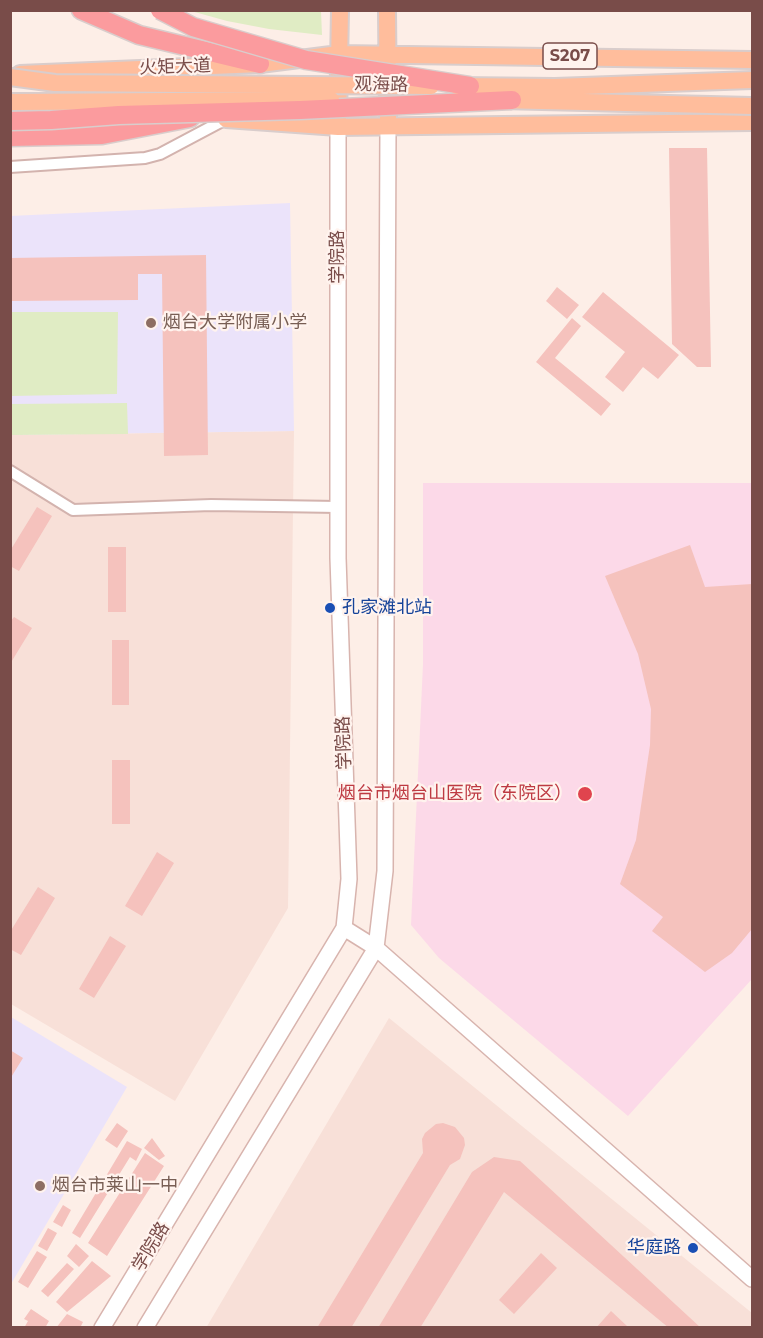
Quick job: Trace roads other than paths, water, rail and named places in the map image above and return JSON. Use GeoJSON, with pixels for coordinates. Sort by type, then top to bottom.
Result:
{"type":"FeatureCollection","features":[{"type":"Feature","properties":{"kind":"highway"},"geometry":{"type":"LineString","coordinates":[[81,10],[140,35],[260,64]]}},
{"type":"Feature","properties":{"kind":"highway"},"geometry":{"type":"LineString","coordinates":[[160,10],[193,27],[306,60],[470,86]]}},
{"type":"Feature","properties":{"kind":"highway"},"geometry":{"type":"LineString","coordinates":[[10,121],[512,100]]}},
{"type":"Feature","properties":{"kind":"highway"},"geometry":{"type":"LineString","coordinates":[[10,137],[102,135],[190,118]]}},
{"type":"Feature","properties":{"kind":"main road"},"geometry":{"type":"LineString","coordinates":[[338,126],[340,10]]}},
{"type":"Feature","properties":{"kind":"main road"},"geometry":{"type":"LineString","coordinates":[[387,10],[388,126]]}},
{"type":"Feature","properties":{"kind":"main road","name":"火矩大道"},"geometry":{"type":"LineString","coordinates":[[10,76],[260,64],[339,54]]}},
{"type":"Feature","properties":{"kind":"main road","name":"观海路"},"geometry":{"type":"LineString","coordinates":[[339,54],[753,60]]}},
{"type":"Feature","properties":{"kind":"main road","name":"观海路"},"geometry":{"type":"LineString","coordinates":[[10,76],[55,83],[555,87],[753,80]]}},
{"type":"Feature","properties":{"kind":"main road","name":"观海路"},"geometry":{"type":"LineString","coordinates":[[10,104],[512,100],[753,106]]}},
{"type":"Feature","properties":{"kind":"main road"},"geometry":{"type":"LineString","coordinates":[[10,104],[190,118],[338,126],[753,122]]}},
{"type":"Feature","properties":{"kind":"main road","name":"学院路"},"geometry":{"type":"LineString","coordinates":[[102,1328],[344,928],[349,879],[338,558],[338,126]]}},
{"type":"Feature","properties":{"kind":"main road","name":"学院路"},"geometry":{"type":"LineString","coordinates":[[145,1328],[376,948],[385,871],[388,126]]}},
{"type":"Feature","properties":{"kind":"main road"},"geometry":{"type":"LineString","coordinates":[[344,928],[376,948],[753,1279]]}},
{"type":"Feature","properties":{"kind":"street"},"geometry":{"type":"LineString","coordinates":[[10,167],[145,158],[160,154],[225,119]]}},
{"type":"Feature","properties":{"kind":"street"},"geometry":{"type":"LineString","coordinates":[[10,471],[73,510],[211,505],[338,507]]}},
{"type":"Feature","properties":{"kind":"place","name":"烟台大学附属小学"},"geometry":{"type":"Point","coordinates":[151,323]}},
{"type":"Feature","properties":{"kind":"place","name":"孔家滩北站"},"geometry":{"type":"Point","coordinates":[330,608]}},
{"type":"Feature","properties":{"kind":"place","name":"烟台市烟台山医院（东院区）"},"geometry":{"type":"Point","coordinates":[585,794]}},
{"type":"Feature","properties":{"kind":"place","name":"烟台市莱山一中"},"geometry":{"type":"Point","coordinates":[40,1186]}},
{"type":"Feature","properties":{"kind":"place","name":"华庭路"},"geometry":{"type":"Point","coordinates":[693,1248]}}]}
